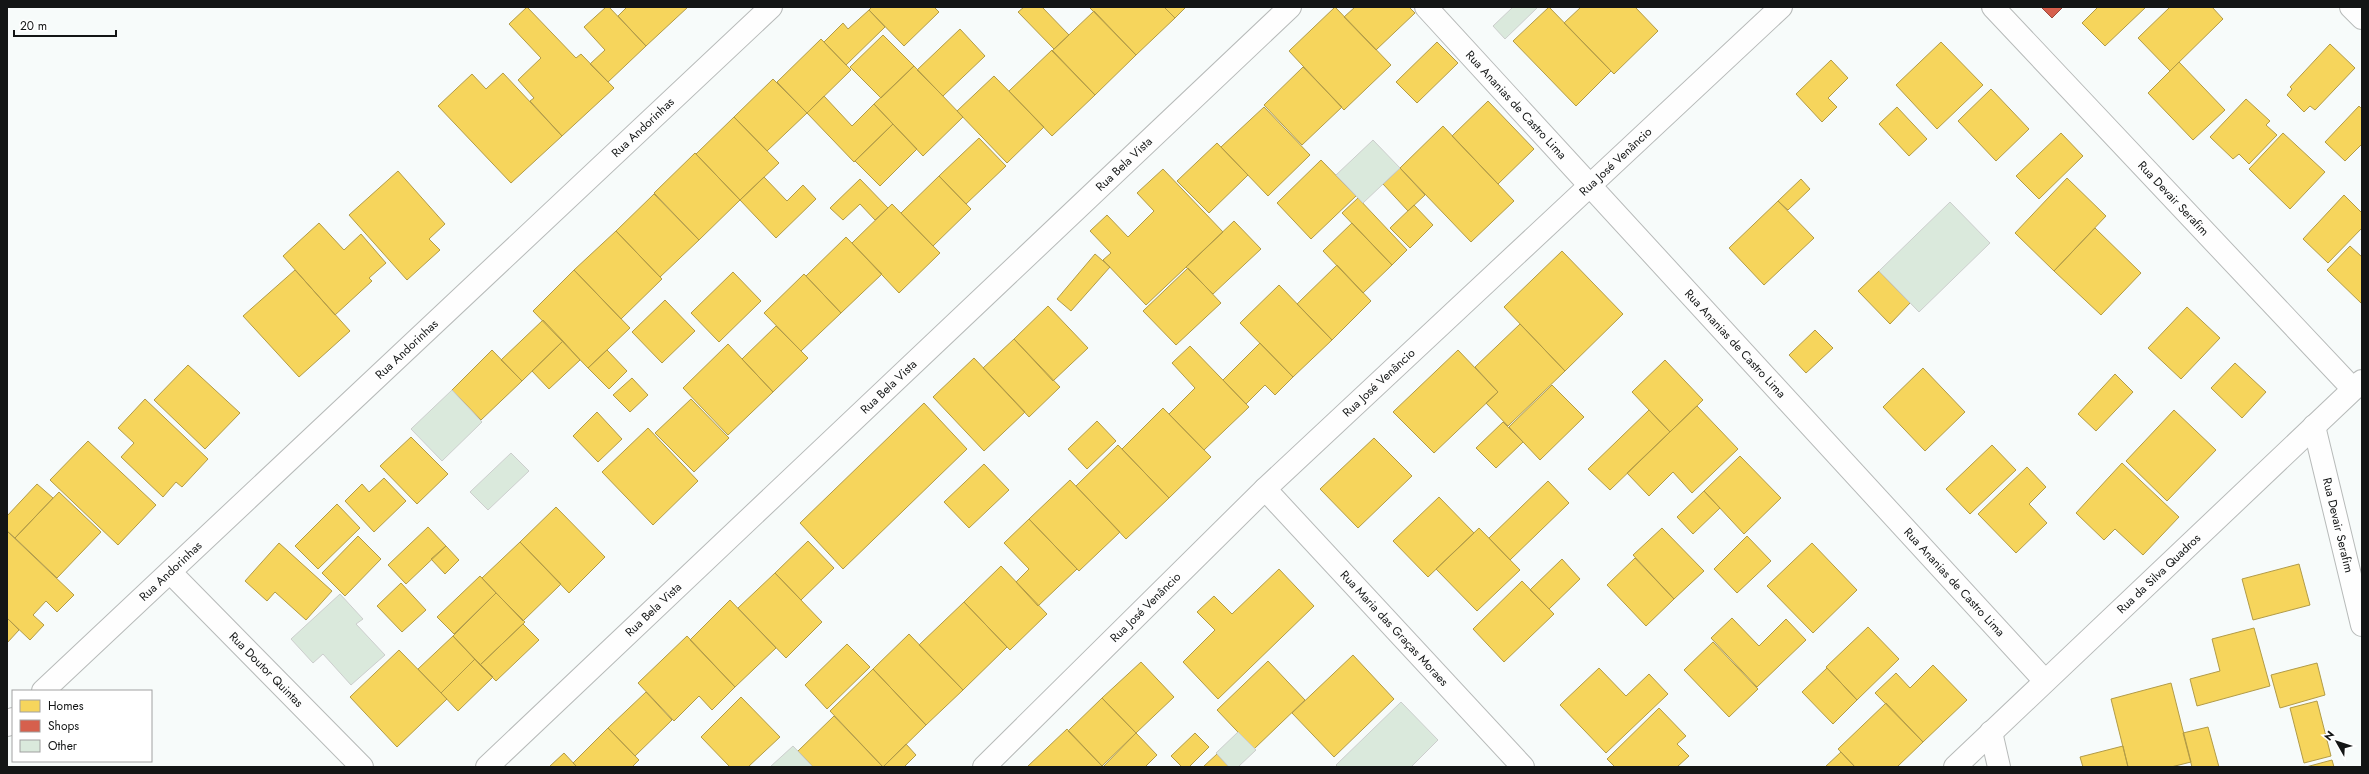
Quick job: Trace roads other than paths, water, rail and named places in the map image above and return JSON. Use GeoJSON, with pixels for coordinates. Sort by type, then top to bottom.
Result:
{"type":"FeatureCollection","features":[{"type":"Feature","properties":{"kind":"street","name":"Rua Andorinhas"},"geometry":{"type":"LineString","coordinates":[[44,690],[771,7]]}},
{"type":"Feature","properties":{"kind":"street","name":"Rua Bela Vista"},"geometry":{"type":"LineString","coordinates":[[487,767],[1290,7]]}},
{"type":"Feature","properties":{"kind":"street","name":"Rua Ananias de Castro Lima"},"geometry":{"type":"LineString","coordinates":[[1426,7],[2045,681]]}},
{"type":"Feature","properties":{"kind":"street","name":"Rua José Venâncio"},"geometry":{"type":"LineString","coordinates":[[984,767],[1265,489],[1781,7]]}},
{"type":"Feature","properties":{"kind":"street","name":"Rua Devair Serafim"},"geometry":{"type":"LineString","coordinates":[[1993,7],[2358,385]]}},
{"type":"Feature","properties":{"kind":"street"},"geometry":{"type":"LineString","coordinates":[[2351,7],[2362,18]]}},
{"type":"Feature","properties":{"kind":"street","name":"Rua da Silva Quadros"},"geometry":{"type":"LineString","coordinates":[[1956,767],[1991,732],[2358,385]]}},
{"type":"Feature","properties":{"kind":"street","name":"Rua Devair Serafim"},"geometry":{"type":"LineString","coordinates":[[2314,426],[2362,625]]}},
{"type":"Feature","properties":{"kind":"street","name":"Rua Maria das Graças Moraes"},"geometry":{"type":"LineString","coordinates":[[1265,489],[1523,767]]}},
{"type":"Feature","properties":{"kind":"street","name":"Rua Doutor Quintas"},"geometry":{"type":"LineString","coordinates":[[170,572],[362,767]]}},
{"type":"Feature","properties":{"kind":"street"},"geometry":{"type":"LineString","coordinates":[[1991,732],[1999,767]]}}]}
